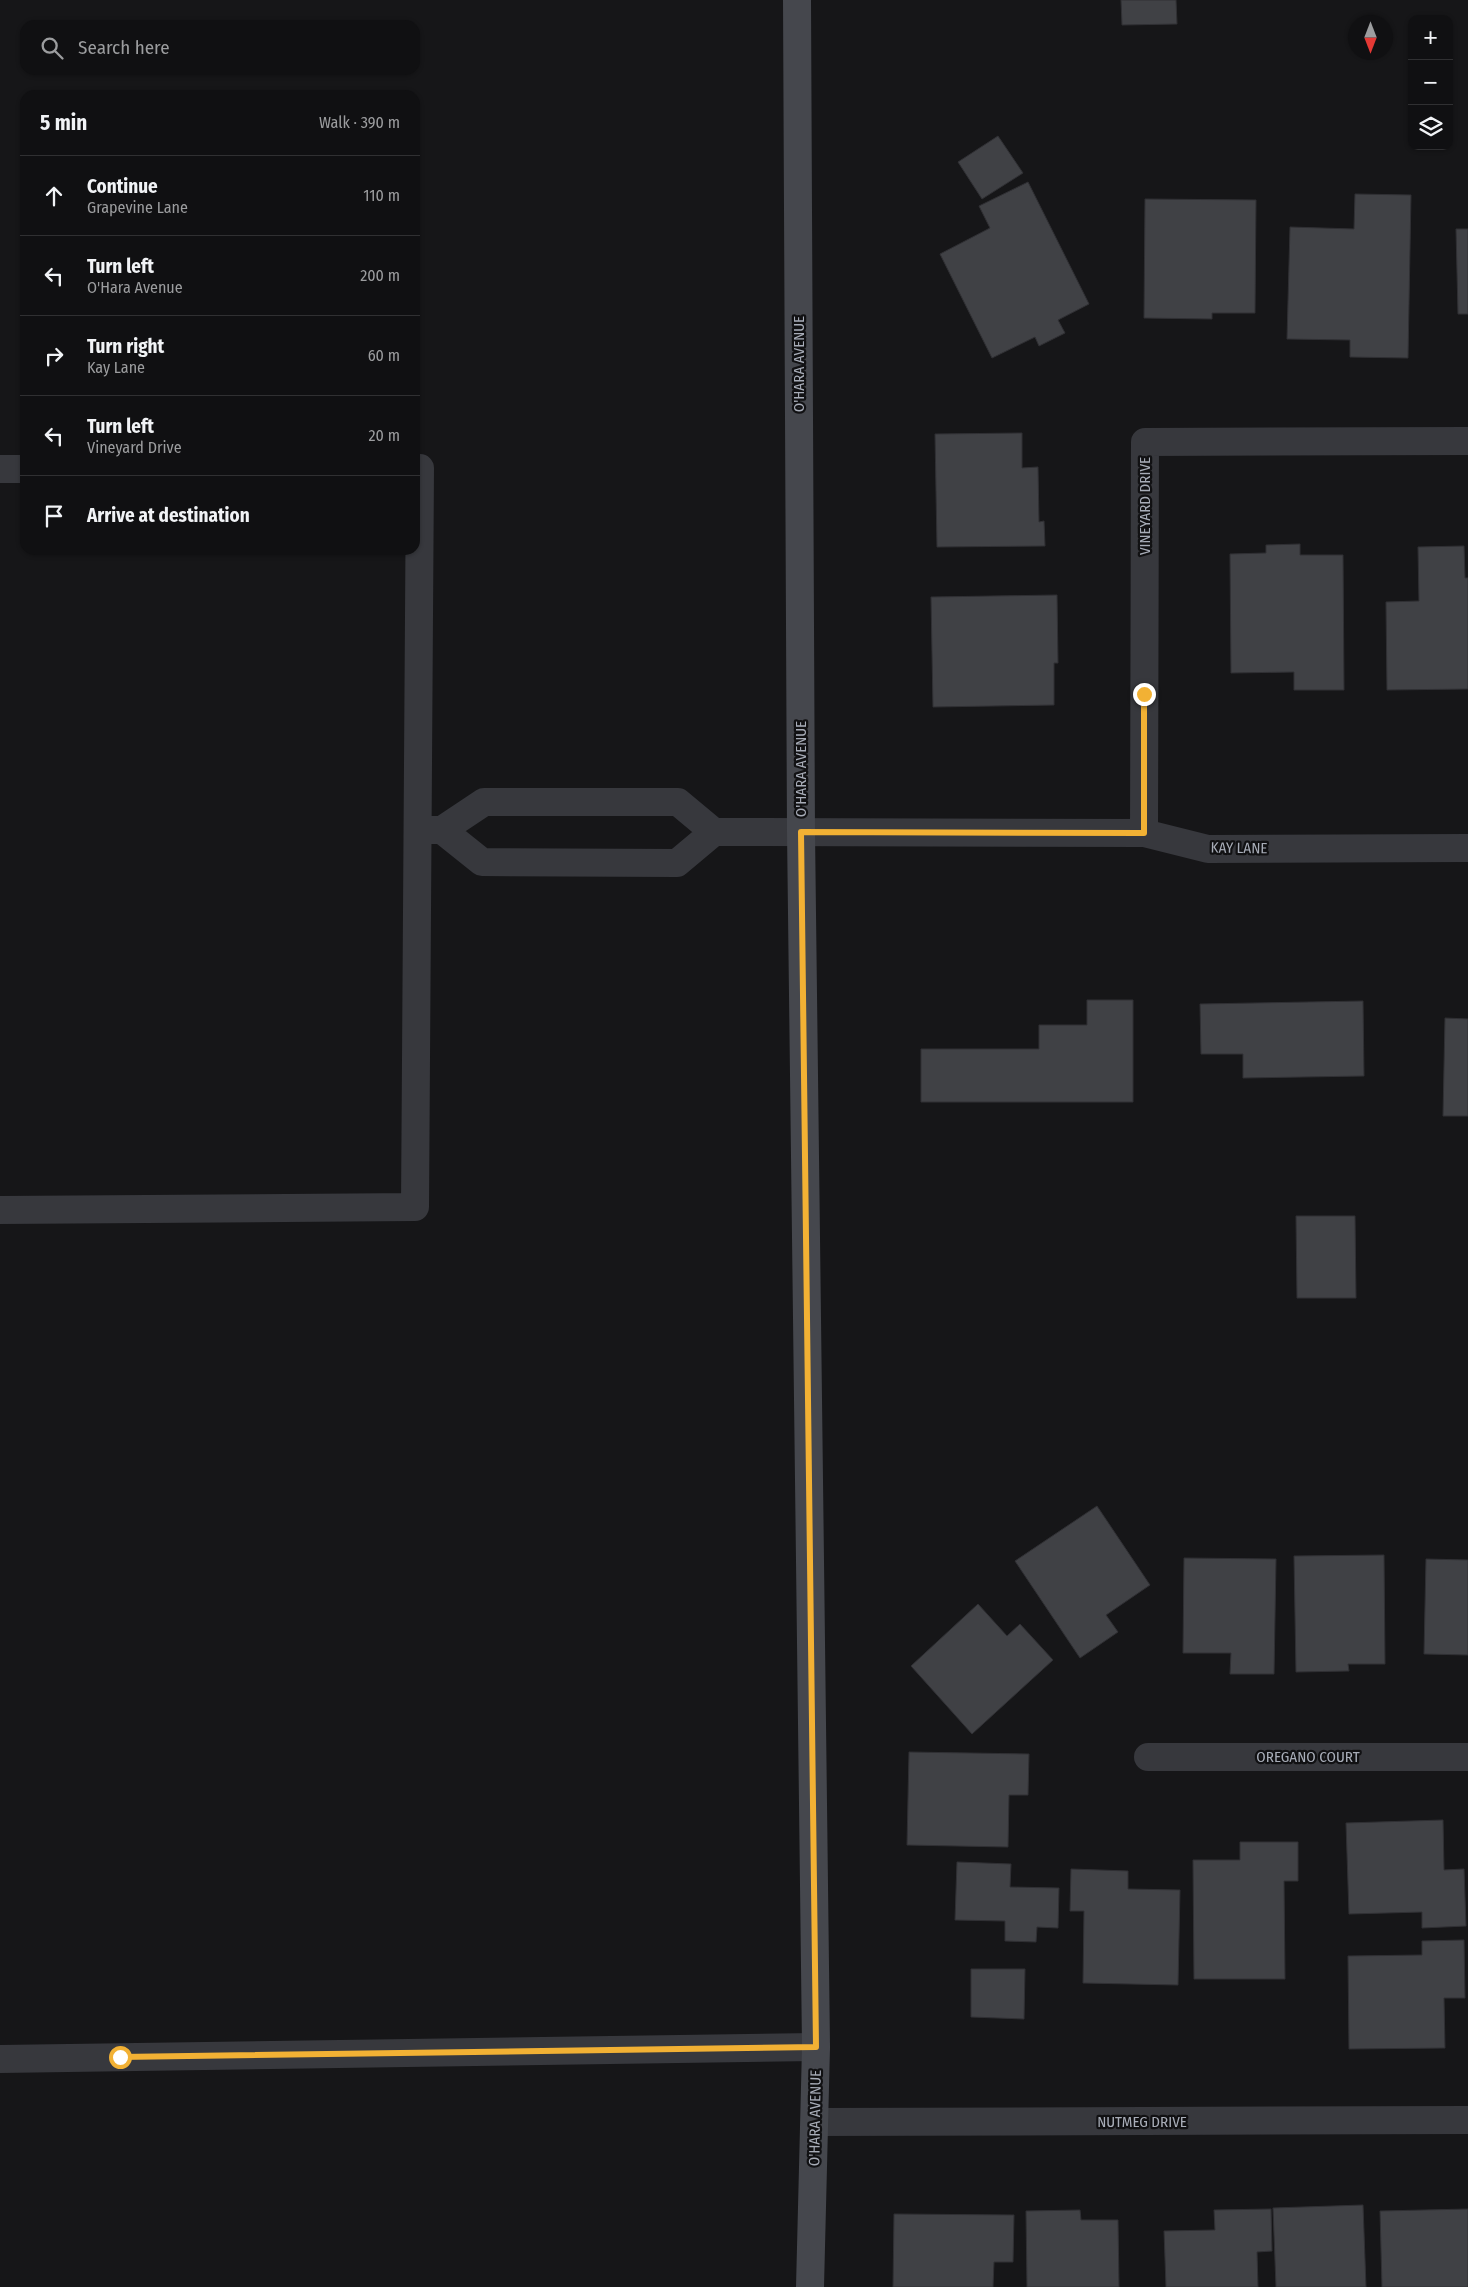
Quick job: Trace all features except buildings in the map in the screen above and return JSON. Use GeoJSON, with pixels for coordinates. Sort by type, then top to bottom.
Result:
{"type":"FeatureCollection","features":[{"type":"Feature","properties":{"kind":"main road","name":"O'HARA AVENUE"},"geometry":{"type":"LineString","coordinates":[[797,0],[801,832],[816,2047],[810,2287]]}},
{"type":"Feature","properties":{"kind":"street","name":"VINEYARD DRIVE"},"geometry":{"type":"LineString","coordinates":[[1144,833],[1145,442],[1468,441]]}},
{"type":"Feature","properties":{"kind":"street"},"geometry":{"type":"LineString","coordinates":[[0,1210],[415,1206],[430,830],[420,468]]}},
{"type":"Feature","properties":{"kind":"street"},"geometry":{"type":"LineString","coordinates":[[0,469],[20,469]]}},
{"type":"Feature","properties":{"kind":"street"},"geometry":{"type":"LineString","coordinates":[[484,802],[678,802],[714,832],[677,863],[482,862],[430,830],[484,802]]}},
{"type":"Feature","properties":{"kind":"street","name":"KAY LANE"},"geometry":{"type":"LineString","coordinates":[[714,832],[1144,833],[1208,849],[1468,848]]}},
{"type":"Feature","properties":{"kind":"street","name":"OREGANO COURT"},"geometry":{"type":"LineString","coordinates":[[1148,1757],[1468,1757]]}},
{"type":"Feature","properties":{"kind":"street"},"geometry":{"type":"LineString","coordinates":[[0,2058],[816,2047]]}},
{"type":"Feature","properties":{"kind":"street","name":"NUTMEG DRIVE"},"geometry":{"type":"LineString","coordinates":[[815,2122],[1468,2120]]}},
{"type":"Feature","properties":{"kind":"route"},"geometry":{"type":"LineString","coordinates":[[120,2057],[816,2047],[801,832],[1144,833],[1144,694]]}}]}
